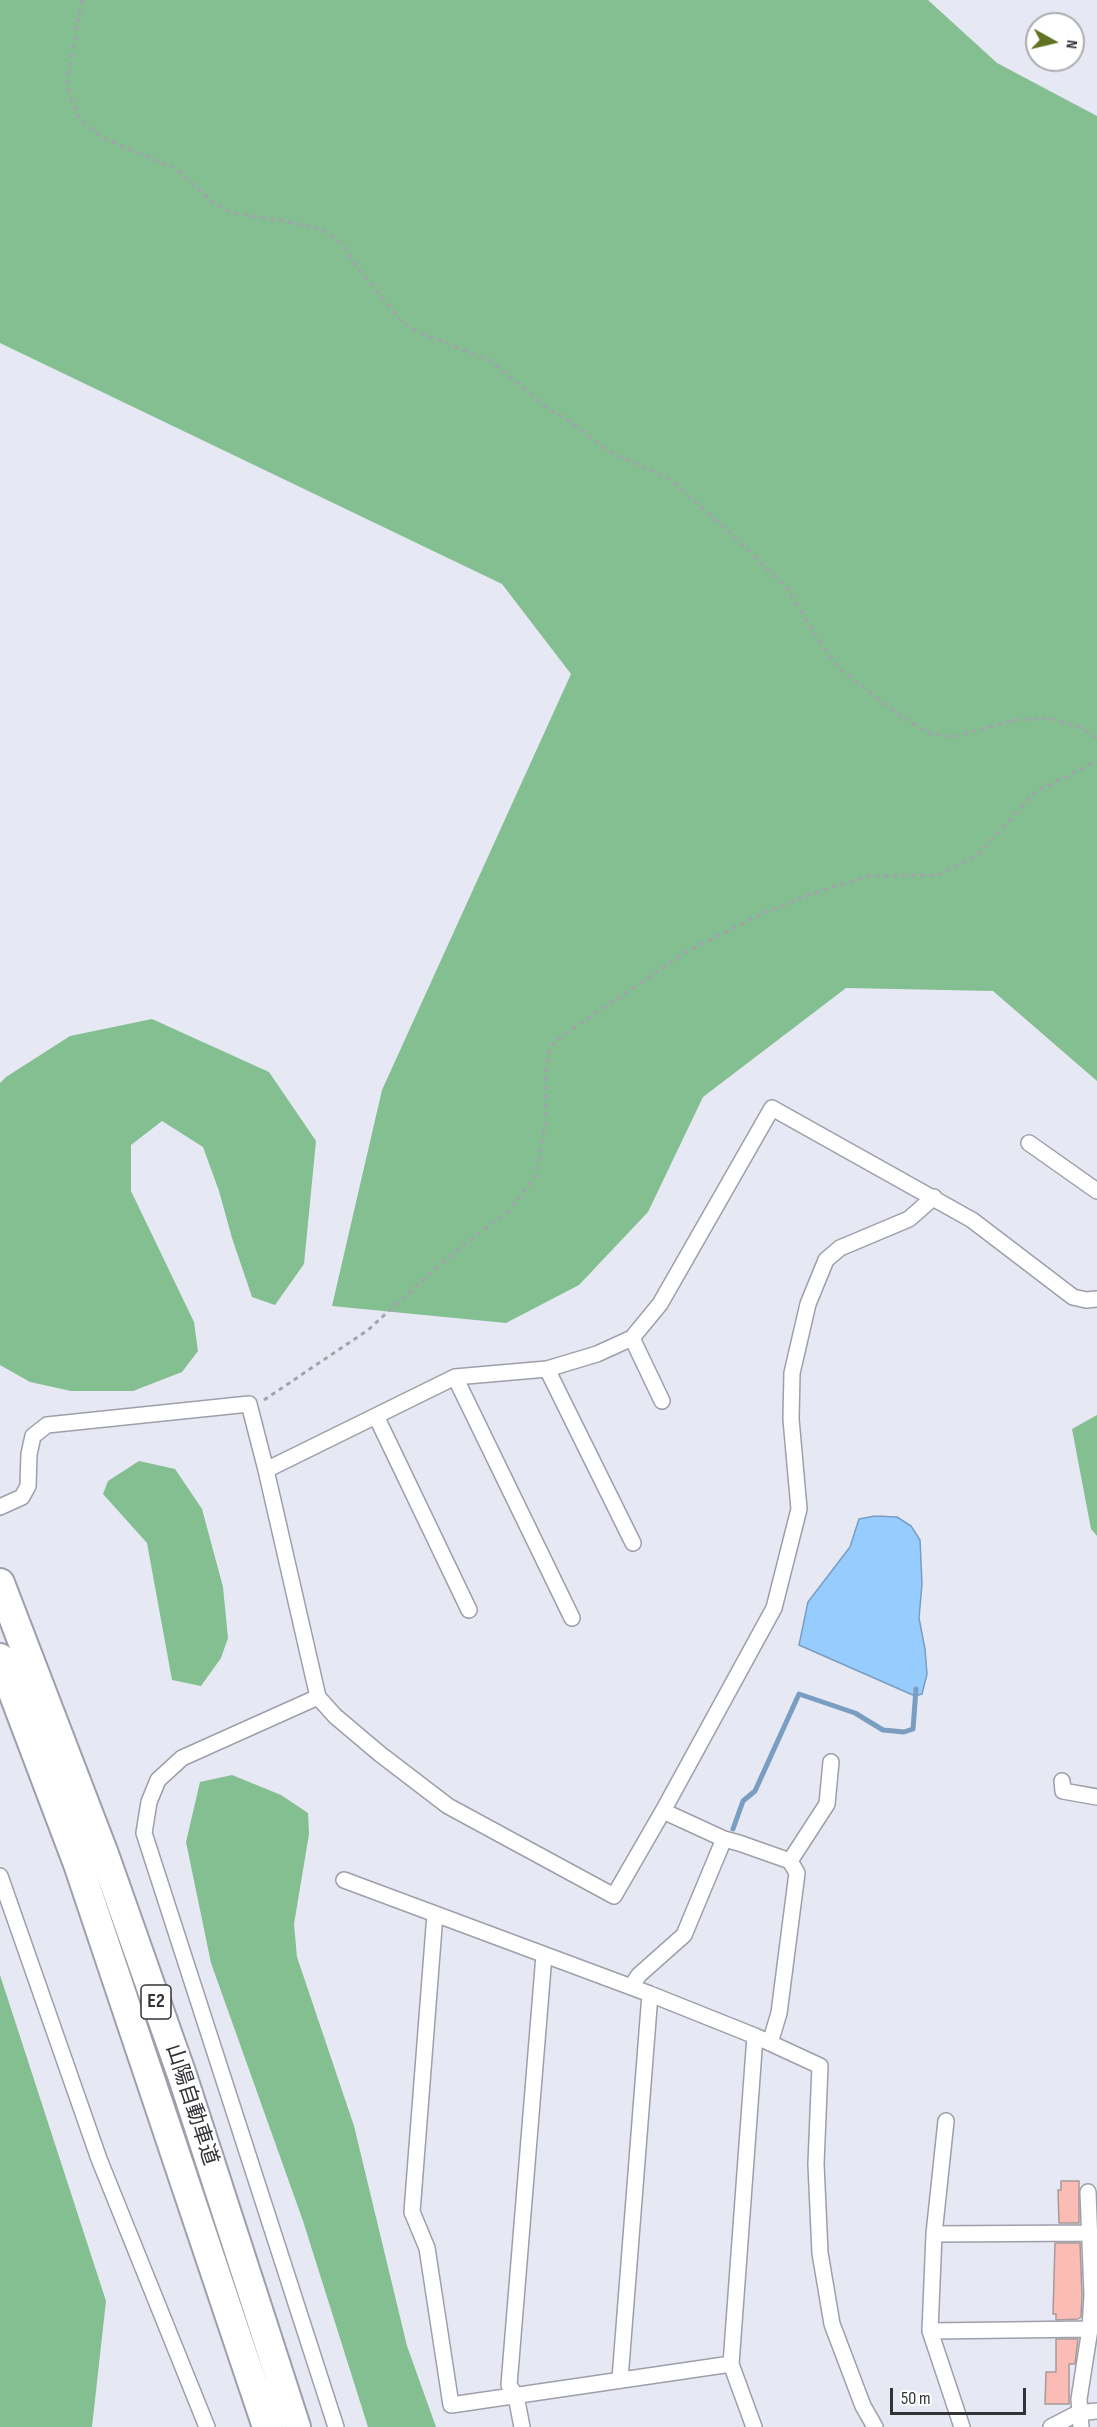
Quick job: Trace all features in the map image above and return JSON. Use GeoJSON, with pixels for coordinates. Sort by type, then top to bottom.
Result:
{"type":"FeatureCollection","features":[{"type":"Feature","properties":{"kind":"highway","name":"山陽自動車道"},"geometry":{"type":"LineString","coordinates":[[0,1583],[124,1910],[185,2086],[296,2427]]}},
{"type":"Feature","properties":{"kind":"highway","name":"山陽自動車道"},"geometry":{"type":"LineString","coordinates":[[0,1658],[78,1864],[267,2427]]}},
{"type":"Feature","properties":{"kind":"street"},"geometry":{"type":"LineString","coordinates":[[266,1470],[455,1377],[547,1369],[597,1354],[632,1338],[660,1304],[771,1108],[972,1220],[1073,1297],[1086,1300],[1097,1299]]}},
{"type":"Feature","properties":{"kind":"street"},"geometry":{"type":"LineString","coordinates":[[1029,1143],[1097,1191]]}},
{"type":"Feature","properties":{"kind":"street"},"geometry":{"type":"LineString","coordinates":[[0,1507],[22,1497],[28,1485],[33,1436],[47,1425],[249,1404],[318,1697],[335,1716],[448,1806],[614,1896],[774,1608],[799,1509],[791,1419],[792,1372],[808,1304],[826,1260],[840,1248],[909,1219],[934,1197]]}},
{"type":"Feature","properties":{"kind":"street"},"geometry":{"type":"LineString","coordinates":[[632,1338],[662,1401]]}},
{"type":"Feature","properties":{"kind":"street"},"geometry":{"type":"LineString","coordinates":[[547,1369],[633,1543]]}},
{"type":"Feature","properties":{"kind":"street"},"geometry":{"type":"LineString","coordinates":[[455,1377],[572,1618]]}},
{"type":"Feature","properties":{"kind":"street"},"geometry":{"type":"LineString","coordinates":[[376,1416],[469,1610]]}},
{"type":"Feature","properties":{"kind":"street"},"geometry":{"type":"LineString","coordinates":[[318,1697],[182,1758],[158,1780],[149,1802],[144,1833],[336,2427]]}},
{"type":"Feature","properties":{"kind":"street"},"geometry":{"type":"LineString","coordinates":[[790,1862],[827,1804],[831,1762]]}},
{"type":"Feature","properties":{"kind":"street"},"geometry":{"type":"LineString","coordinates":[[1062,1781],[1064,1791],[1097,1797]]}},
{"type":"Feature","properties":{"kind":"street"},"geometry":{"type":"LineString","coordinates":[[663,1811],[724,1839],[790,1862],[797,1873],[779,2013],[770,2043]]}},
{"type":"Feature","properties":{"kind":"street"},"geometry":{"type":"LineString","coordinates":[[631,1987],[639,1975],[684,1935],[724,1839]]}},
{"type":"Feature","properties":{"kind":"street"},"geometry":{"type":"LineString","coordinates":[[0,1876],[99,2159],[207,2427]]}},
{"type":"Feature","properties":{"kind":"street"},"geometry":{"type":"LineString","coordinates":[[344,1880],[650,1994],[755,2036],[820,2066],[816,2164],[820,2253],[832,2324],[863,2406],[875,2427]]}},
{"type":"Feature","properties":{"kind":"street"},"geometry":{"type":"LineString","coordinates":[[435,1914],[412,2212],[427,2248],[451,2405],[732,2364]]}},
{"type":"Feature","properties":{"kind":"street"},"geometry":{"type":"LineString","coordinates":[[522,2427],[516,2396],[509,2385],[544,1955]]}},
{"type":"Feature","properties":{"kind":"street"},"geometry":{"type":"LineString","coordinates":[[620,2379],[650,1994]]}},
{"type":"Feature","properties":{"kind":"street"},"geometry":{"type":"LineString","coordinates":[[754,2427],[732,2364],[755,2036]]}},
{"type":"Feature","properties":{"kind":"street"},"geometry":{"type":"LineString","coordinates":[[946,2121],[934,2234],[930,2331],[962,2427]]}},
{"type":"Feature","properties":{"kind":"street"},"geometry":{"type":"LineString","coordinates":[[1080,2420],[1092,2295],[1088,2192]]}},
{"type":"Feature","properties":{"kind":"street"},"geometry":{"type":"LineString","coordinates":[[934,2234],[1090,2233]]}},
{"type":"Feature","properties":{"kind":"street"},"geometry":{"type":"LineString","coordinates":[[930,2331],[1090,2329]]}},
{"type":"Feature","properties":{"kind":"street"},"geometry":{"type":"LineString","coordinates":[[1051,2427],[1080,2420],[1097,2410]]}},
{"type":"Feature","properties":{"kind":"path"},"geometry":{"type":"LineString","coordinates":[[82,0],[67,83],[81,120],[101,137],[176,169],[215,204],[231,213],[285,220],[323,230],[342,244],[357,267],[403,323],[416,331],[490,361],[546,407],[572,423],[608,451],[668,478],[727,530],[786,587],[820,642],[841,670],[898,715],[931,734],[952,736],[1015,720],[1048,718],[1083,728],[1097,738]]}},
{"type":"Feature","properties":{"kind":"path"},"geometry":{"type":"LineString","coordinates":[[249,1404],[267,1400],[368,1330],[446,1259],[507,1212],[536,1176],[545,1125],[546,1071],[550,1047],[566,1033],[688,951],[759,915],[811,894],[868,876],[938,875],[977,856],[1035,792],[1097,761]]}},
{"type":"Feature","properties":{"kind":"green space"},"geometry":{"type":"Polygon","coordinates":[[[0,0],[928,0],[997,63],[1097,116],[1097,1081],[993,991],[846,988],[703,1097],[648,1212],[579,1285],[506,1323],[332,1306],[382,1090],[571,674],[502,584],[0,343],[0,0]]]}},
{"type":"Feature","properties":{"kind":"green space"},"geometry":{"type":"Polygon","coordinates":[[[152,1019],[269,1072],[316,1141],[304,1264],[275,1305],[252,1297],[203,1147],[162,1121],[131,1145],[131,1191],[194,1322],[198,1351],[182,1372],[133,1391],[71,1391],[30,1382],[0,1365],[0,1083],[70,1036],[152,1019]]]}},
{"type":"Feature","properties":{"kind":"green space"},"geometry":{"type":"Polygon","coordinates":[[[1097,1415],[1097,1536],[1091,1529],[1072,1429],[1097,1415]]]}},
{"type":"Feature","properties":{"kind":"green space"},"geometry":{"type":"Polygon","coordinates":[[[139,1461],[175,1469],[202,1509],[223,1587],[228,1638],[221,1658],[201,1686],[172,1680],[147,1543],[103,1494],[108,1481],[139,1461]]]}},
{"type":"Feature","properties":{"kind":"green space"},"geometry":{"type":"Polygon","coordinates":[[[232,1775],[281,1795],[308,1813],[309,1834],[294,1924],[297,1957],[354,2126],[407,2346],[436,2427],[368,2427],[303,2221],[211,1963],[186,1842],[200,1782],[232,1775]]]}},
{"type":"Feature","properties":{"kind":"green space"},"geometry":{"type":"Polygon","coordinates":[[[0,1975],[106,2301],[92,2427],[0,2427],[0,1975]]]}},
{"type":"Feature","properties":{"kind":"water"},"geometry":{"type":"Polygon","coordinates":[[[875,1516],[897,1517],[911,1526],[920,1540],[922,1584],[919,1618],[927,1674],[922,1694],[915,1696],[799,1645],[808,1602],[850,1547],[859,1519],[875,1516]]]}},
{"type":"Feature","properties":{"kind":"building"},"geometry":{"type":"Polygon","coordinates":[[[1061,2181],[1079,2181],[1079,2223],[1059,2223],[1058,2190],[1061,2190],[1061,2181]]]}},
{"type":"Feature","properties":{"kind":"building"},"geometry":{"type":"Polygon","coordinates":[[[1055,2243],[1080,2243],[1082,2295],[1081,2317],[1078,2319],[1056,2320],[1056,2314],[1053,2314],[1055,2243]]]}},
{"type":"Feature","properties":{"kind":"building"},"geometry":{"type":"Polygon","coordinates":[[[1056,2339],[1078,2339],[1075,2364],[1069,2364],[1069,2404],[1045,2404],[1046,2372],[1056,2372],[1056,2339]]]}},
{"type":"Feature","properties":{"kind":"waterway"},"geometry":{"type":"LineString","coordinates":[[733,1829],[743,1801],[755,1791],[799,1694],[855,1713],[883,1730],[904,1732],[913,1729],[916,1689]]}}]}
